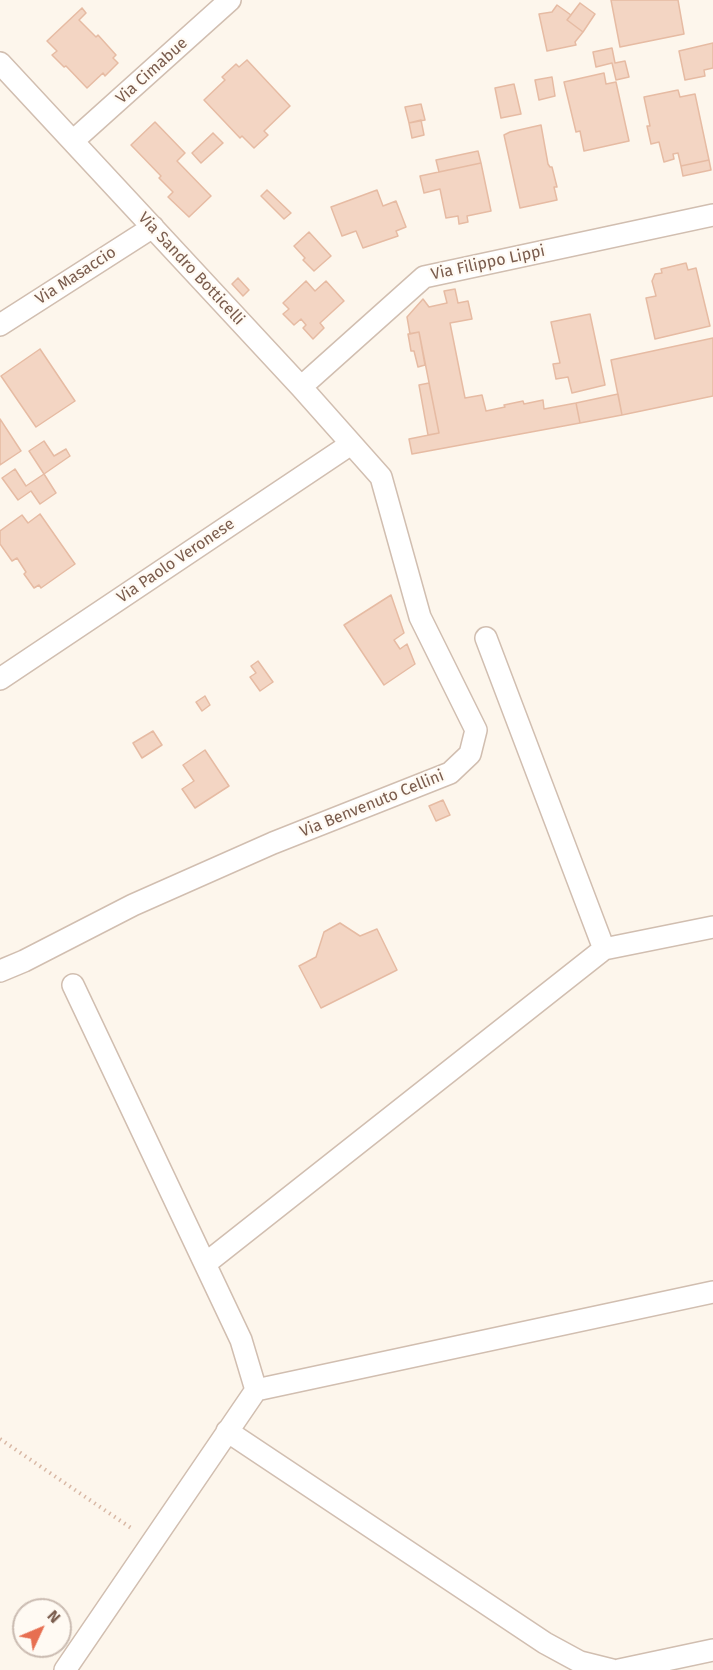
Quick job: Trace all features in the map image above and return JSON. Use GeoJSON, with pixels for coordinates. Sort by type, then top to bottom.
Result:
{"type":"FeatureCollection","features":[{"type":"Feature","properties":{"kind":"street","name":"Via Cimabue"},"geometry":{"type":"LineString","coordinates":[[73,141],[230,0]]}},
{"type":"Feature","properties":{"kind":"street","name":"Via Sandro Botticelli"},"geometry":{"type":"LineString","coordinates":[[0,63],[301,387],[381,477]]}},
{"type":"Feature","properties":{"kind":"street","name":"Via Filippo Lippi"},"geometry":{"type":"LineString","coordinates":[[301,387],[424,277],[713,215]]}},
{"type":"Feature","properties":{"kind":"street","name":"Via Masaccio"},"geometry":{"type":"LineString","coordinates":[[0,325],[153,227]]}},
{"type":"Feature","properties":{"kind":"street","name":"Via Paolo Veronese"},"geometry":{"type":"LineString","coordinates":[[0,679],[351,444]]}},
{"type":"Feature","properties":{"kind":"street","name":"Via Benvenuto Cellini"},"geometry":{"type":"LineString","coordinates":[[0,971],[133,905],[273,843],[450,773],[470,754],[476,729],[420,617],[381,477]]}},
{"type":"Feature","properties":{"kind":"street"},"geometry":{"type":"LineString","coordinates":[[486,638],[604,949]]}},
{"type":"Feature","properties":{"kind":"street"},"geometry":{"type":"LineString","coordinates":[[205,1264],[604,949],[713,927]]}},
{"type":"Feature","properties":{"kind":"street"},"geometry":{"type":"LineString","coordinates":[[73,985],[241,1340],[255,1390]]}},
{"type":"Feature","properties":{"kind":"street"},"geometry":{"type":"LineString","coordinates":[[65,1670],[255,1390],[713,1292]]}},
{"type":"Feature","properties":{"kind":"street"},"geometry":{"type":"LineString","coordinates":[[228,1431],[545,1643],[580,1662],[612,1670]]}},
{"type":"Feature","properties":{"kind":"street"},"geometry":{"type":"LineString","coordinates":[[619,1670],[713,1650]]}},
{"type":"Feature","properties":{"kind":"path"},"geometry":{"type":"LineString","coordinates":[[0,1439],[152,1542]]}},
{"type":"Feature","properties":{"kind":"building"},"geometry":{"type":"Polygon","coordinates":[[[611,0],[678,0],[684,34],[620,47],[611,0]]]}},
{"type":"Feature","properties":{"kind":"building"},"geometry":{"type":"Polygon","coordinates":[[[580,3],[595,14],[583,32],[567,20],[580,3]]]}},
{"type":"Feature","properties":{"kind":"building"},"geometry":{"type":"Polygon","coordinates":[[[557,5],[571,15],[567,20],[583,32],[575,42],[576,45],[547,51],[539,14],[552,12],[557,5]]]}},
{"type":"Feature","properties":{"kind":"building"},"geometry":{"type":"Polygon","coordinates":[[[82,8],[86,13],[79,20],[96,37],[98,35],[116,55],[113,58],[118,63],[105,76],[103,73],[87,88],[52,55],[57,51],[47,41],[82,8]]]}},
{"type":"Feature","properties":{"kind":"building"},"geometry":{"type":"Polygon","coordinates":[[[713,43],[713,68],[704,70],[705,76],[685,80],[679,51],[713,43]]]}},
{"type":"Feature","properties":{"kind":"building"},"geometry":{"type":"Polygon","coordinates":[[[612,48],[615,63],[625,61],[629,77],[616,80],[612,63],[596,67],[593,52],[612,48]]]}},
{"type":"Feature","properties":{"kind":"building"},"geometry":{"type":"Polygon","coordinates":[[[247,60],[290,106],[264,131],[268,135],[254,148],[242,136],[240,138],[204,100],[225,80],[222,77],[236,64],[239,67],[247,60]]]}},
{"type":"Feature","properties":{"kind":"building"},"geometry":{"type":"Polygon","coordinates":[[[604,73],[606,84],[616,82],[629,141],[584,151],[580,131],[576,132],[564,82],[604,73]]]}},
{"type":"Feature","properties":{"kind":"building"},"geometry":{"type":"Polygon","coordinates":[[[552,77],[555,96],[539,100],[535,80],[552,77]]]}},
{"type":"Feature","properties":{"kind":"building"},"geometry":{"type":"Polygon","coordinates":[[[514,84],[521,114],[501,118],[495,88],[514,84]]]}},
{"type":"Feature","properties":{"kind":"building"},"geometry":{"type":"Polygon","coordinates":[[[678,90],[680,97],[695,94],[709,160],[681,166],[678,153],[673,154],[674,159],[664,162],[659,142],[651,144],[644,97],[678,90]]]}},
{"type":"Feature","properties":{"kind":"building"},"geometry":{"type":"Polygon","coordinates":[[[421,104],[425,120],[409,123],[405,107],[421,104]]]}},
{"type":"Feature","properties":{"kind":"building"},"geometry":{"type":"Polygon","coordinates":[[[421,120],[424,135],[412,138],[409,123],[421,120]]]}},
{"type":"Feature","properties":{"kind":"building"},"geometry":{"type":"Polygon","coordinates":[[[155,122],[185,153],[177,161],[211,196],[189,217],[168,197],[173,192],[159,178],[161,176],[131,145],[155,122]]]}},
{"type":"Feature","properties":{"kind":"building"},"geometry":{"type":"Polygon","coordinates":[[[541,125],[548,164],[552,167],[557,187],[554,187],[557,200],[520,208],[504,135],[541,125]]]}},
{"type":"Feature","properties":{"kind":"building"},"geometry":{"type":"Polygon","coordinates":[[[213,133],[223,143],[201,163],[192,153],[213,133]]]}},
{"type":"Feature","properties":{"kind":"building"},"geometry":{"type":"Polygon","coordinates":[[[478,151],[481,163],[439,172],[436,160],[478,151]]]}},
{"type":"Feature","properties":{"kind":"building"},"geometry":{"type":"Polygon","coordinates":[[[709,160],[711,170],[683,176],[681,166],[709,160]]]}},
{"type":"Feature","properties":{"kind":"building"},"geometry":{"type":"Polygon","coordinates":[[[481,163],[491,211],[467,216],[468,222],[459,224],[458,216],[446,218],[440,189],[424,193],[420,176],[481,163]]]}},
{"type":"Feature","properties":{"kind":"building"},"geometry":{"type":"Polygon","coordinates":[[[267,190],[291,213],[284,219],[261,196],[267,190]]]}},
{"type":"Feature","properties":{"kind":"building"},"geometry":{"type":"Polygon","coordinates":[[[377,190],[383,206],[396,201],[406,227],[396,231],[398,236],[363,248],[356,231],[342,236],[331,207],[377,190]]]}},
{"type":"Feature","properties":{"kind":"building"},"geometry":{"type":"Polygon","coordinates":[[[309,232],[331,256],[314,271],[294,246],[309,232]]]}},
{"type":"Feature","properties":{"kind":"building"},"geometry":{"type":"Polygon","coordinates":[[[686,263],[688,270],[696,268],[710,326],[655,339],[646,298],[656,296],[652,281],[655,274],[662,273],[661,269],[686,263]]]}},
{"type":"Feature","properties":{"kind":"building"},"geometry":{"type":"Polygon","coordinates":[[[238,278],[249,290],[243,296],[232,284],[238,278]]]}},
{"type":"Feature","properties":{"kind":"building"},"geometry":{"type":"Polygon","coordinates":[[[306,281],[315,291],[326,281],[344,301],[320,323],[324,328],[313,339],[303,328],[306,325],[301,319],[294,325],[283,314],[289,309],[283,303],[306,281]]]}},
{"type":"Feature","properties":{"kind":"building"},"geometry":{"type":"Polygon","coordinates":[[[455,289],[458,303],[468,301],[472,319],[450,323],[465,398],[482,395],[486,411],[523,401],[524,404],[543,400],[544,409],[576,403],[580,423],[412,454],[409,439],[439,433],[419,332],[410,334],[407,317],[423,299],[429,307],[447,303],[444,291],[455,289]]]}},
{"type":"Feature","properties":{"kind":"building"},"geometry":{"type":"Polygon","coordinates":[[[590,314],[605,385],[572,393],[568,377],[556,379],[553,364],[560,363],[551,322],[590,314]]]}},
{"type":"Feature","properties":{"kind":"building"},"geometry":{"type":"Polygon","coordinates":[[[419,332],[425,365],[418,367],[414,351],[411,351],[408,334],[419,332]]]}},
{"type":"Feature","properties":{"kind":"building"},"geometry":{"type":"Polygon","coordinates":[[[713,338],[713,396],[622,415],[611,360],[713,338]]]}},
{"type":"Feature","properties":{"kind":"building"},"geometry":{"type":"Polygon","coordinates":[[[40,349],[75,401],[36,427],[1,376],[40,349]]]}},
{"type":"Feature","properties":{"kind":"building"},"geometry":{"type":"Polygon","coordinates":[[[429,383],[439,433],[428,435],[419,385],[429,383]]]}},
{"type":"Feature","properties":{"kind":"building"},"geometry":{"type":"Polygon","coordinates":[[[618,394],[622,415],[580,423],[576,403],[618,394]]]}},
{"type":"Feature","properties":{"kind":"building"},"geometry":{"type":"Polygon","coordinates":[[[0,419],[21,451],[0,465],[0,419]]]}},
{"type":"Feature","properties":{"kind":"building"},"geometry":{"type":"Polygon","coordinates":[[[44,441],[54,456],[66,449],[70,456],[44,474],[29,451],[44,441]]]}},
{"type":"Feature","properties":{"kind":"building"},"geometry":{"type":"Polygon","coordinates":[[[15,469],[26,486],[44,474],[56,493],[40,504],[31,491],[18,500],[2,478],[15,469]]]}},
{"type":"Feature","properties":{"kind":"building"},"geometry":{"type":"Polygon","coordinates":[[[40,514],[75,564],[41,588],[39,585],[34,588],[17,558],[12,561],[0,544],[0,531],[22,515],[28,523],[40,514]]]}},
{"type":"Feature","properties":{"kind":"building"},"geometry":{"type":"Polygon","coordinates":[[[391,595],[404,633],[394,640],[400,649],[407,644],[415,664],[384,685],[344,625],[391,595]]]}},
{"type":"Feature","properties":{"kind":"building"},"geometry":{"type":"Polygon","coordinates":[[[258,661],[273,682],[260,691],[250,677],[256,673],[251,666],[258,661]]]}},
{"type":"Feature","properties":{"kind":"building"},"geometry":{"type":"Polygon","coordinates":[[[205,696],[210,705],[202,711],[196,702],[205,696]]]}},
{"type":"Feature","properties":{"kind":"building"},"geometry":{"type":"Polygon","coordinates":[[[153,731],[162,745],[142,758],[133,743],[153,731]]]}},
{"type":"Feature","properties":{"kind":"building"},"geometry":{"type":"Polygon","coordinates":[[[205,750],[229,786],[195,808],[182,789],[194,781],[183,765],[205,750]]]}},
{"type":"Feature","properties":{"kind":"building"},"geometry":{"type":"Polygon","coordinates":[[[443,800],[450,815],[436,821],[429,806],[443,800]]]}},
{"type":"Feature","properties":{"kind":"building"},"geometry":{"type":"Polygon","coordinates":[[[340,923],[360,936],[377,929],[397,970],[321,1008],[299,966],[316,957],[324,932],[340,923]]]}}]}
